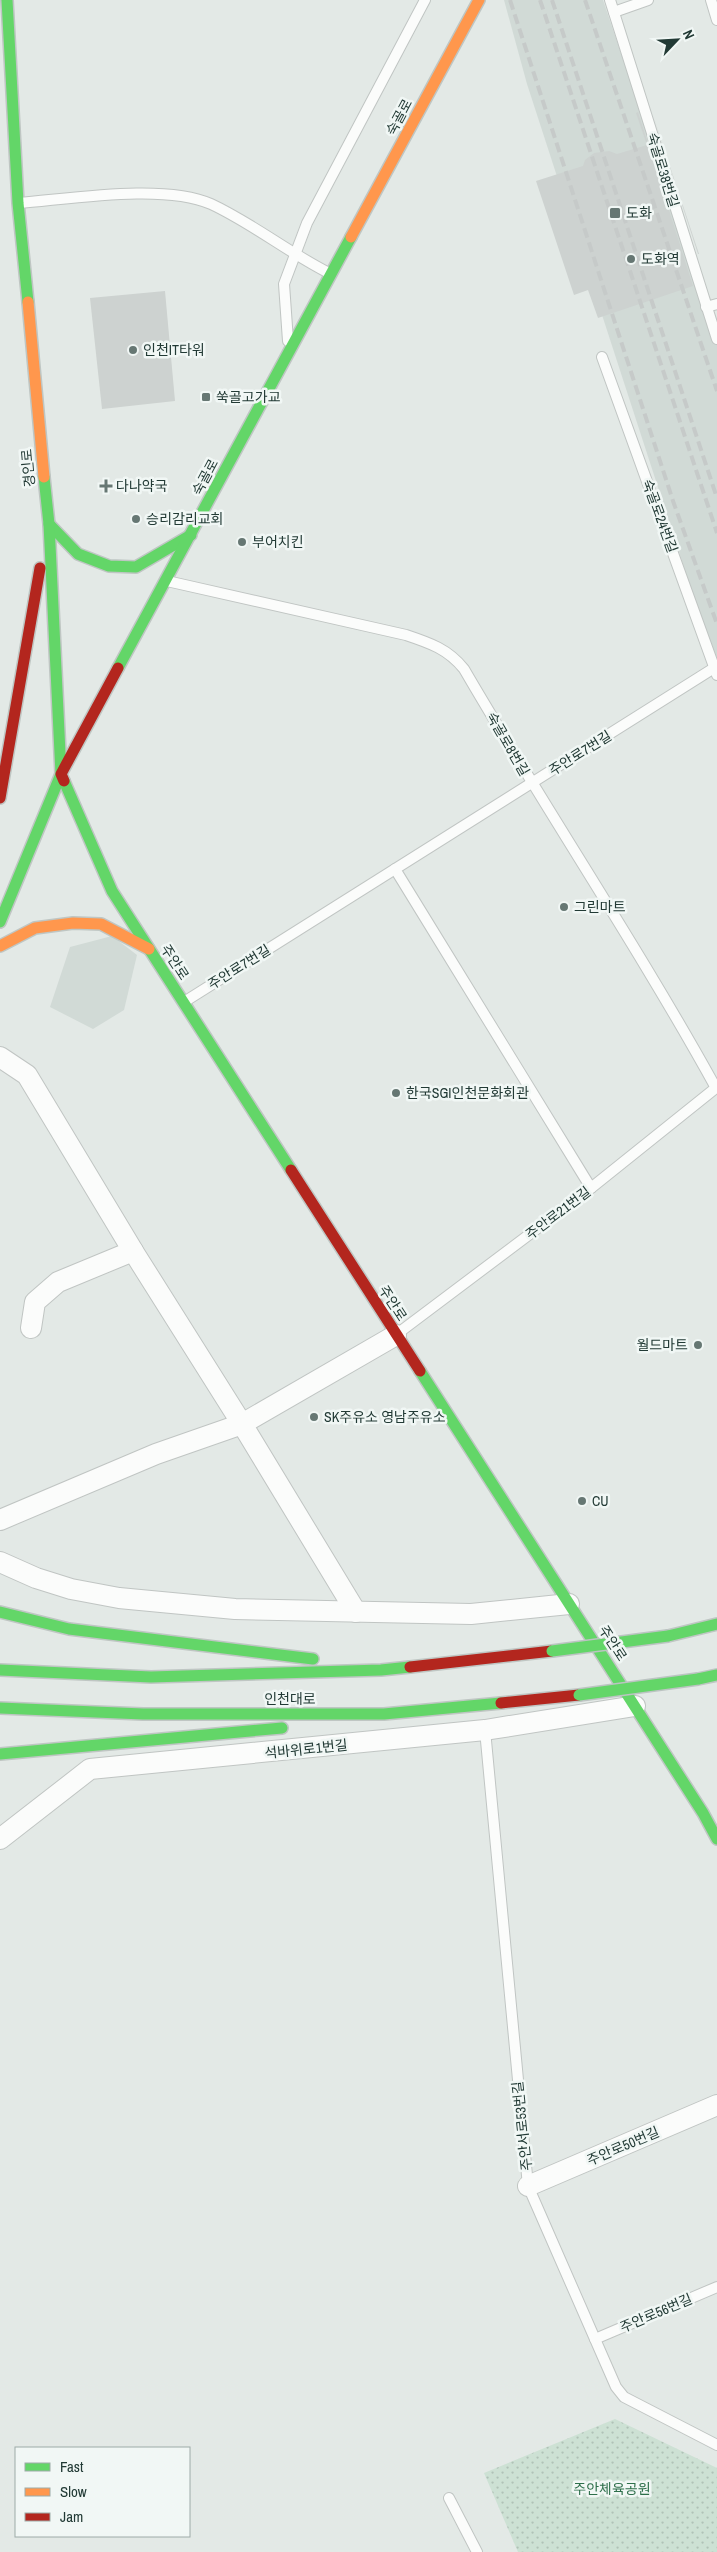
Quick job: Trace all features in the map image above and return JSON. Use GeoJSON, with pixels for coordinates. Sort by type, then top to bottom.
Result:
{"type":"FeatureCollection","features":[{"type":"Feature","properties":{"kind":"main road","name":"경인로"},"geometry":{"type":"LineString","coordinates":[[0,922],[61,774],[48,524],[18,203],[7,0]]}},
{"type":"Feature","properties":{"kind":"main road","name":"숙골로"},"geometry":{"type":"LineString","coordinates":[[61,774],[289,355],[479,0]]}},
{"type":"Feature","properties":{"kind":"main road"},"geometry":{"type":"LineString","coordinates":[[48,524],[78,554],[109,566],[136,567],[191,535]]}},
{"type":"Feature","properties":{"kind":"main road"},"geometry":{"type":"LineString","coordinates":[[0,798],[22,663],[48,524]]}},
{"type":"Feature","properties":{"kind":"main road","name":"주안로"},"geometry":{"type":"LineString","coordinates":[[61,774],[112,891],[635,1706],[703,1813],[717,1839]]}},
{"type":"Feature","properties":{"kind":"main road"},"geometry":{"type":"LineString","coordinates":[[0,946],[35,928],[73,923],[101,924],[149,949]]}},
{"type":"Feature","properties":{"kind":"main road"},"geometry":{"type":"LineString","coordinates":[[0,1612],[69,1629],[250,1650],[381,1670]]}},
{"type":"Feature","properties":{"kind":"main road","name":"인천대로"},"geometry":{"type":"LineString","coordinates":[[0,1670],[151,1677],[381,1670],[668,1636],[717,1624]]}},
{"type":"Feature","properties":{"kind":"main road","name":"인천대로"},"geometry":{"type":"LineString","coordinates":[[0,1708],[143,1714],[384,1714],[579,1695],[717,1675]]}},
{"type":"Feature","properties":{"kind":"main road"},"geometry":{"type":"LineString","coordinates":[[0,1754],[244,1733],[384,1714]]}},
{"type":"Feature","properties":{"kind":"street"},"geometry":{"type":"LineString","coordinates":[[0,1057],[28,1075],[133,1251],[242,1424],[356,1612]]}},
{"type":"Feature","properties":{"kind":"street"},"geometry":{"type":"LineString","coordinates":[[31,1328],[35,1302],[58,1282],[133,1251]]}},
{"type":"Feature","properties":{"kind":"street"},"geometry":{"type":"LineString","coordinates":[[0,1520],[156,1454],[242,1424],[396,1335]]}},
{"type":"Feature","properties":{"kind":"street"},"geometry":{"type":"LineString","coordinates":[[0,1562],[36,1578],[71,1589],[119,1598],[235,1609],[471,1614],[569,1604]]}},
{"type":"Feature","properties":{"kind":"street","name":"석바위로1번길"},"geometry":{"type":"LineString","coordinates":[[0,1839],[90,1769],[485,1730],[635,1706]]}},
{"type":"Feature","properties":{"kind":"street","name":"주안로50번길"},"geometry":{"type":"LineString","coordinates":[[528,2186],[717,2105]]}},
{"type":"Feature","properties":{"kind":"lane"},"geometry":{"type":"LineString","coordinates":[[289,355],[284,284],[295,253],[307,223],[425,0]]}},
{"type":"Feature","properties":{"kind":"lane","name":"숙골로38번길"},"geometry":{"type":"LineString","coordinates":[[610,0],[717,339]]}},
{"type":"Feature","properties":{"kind":"lane"},"geometry":{"type":"LineString","coordinates":[[614,12],[648,0]]}},
{"type":"Feature","properties":{"kind":"lane"},"geometry":{"type":"LineString","coordinates":[[711,0],[717,20]]}},
{"type":"Feature","properties":{"kind":"lane"},"geometry":{"type":"LineString","coordinates":[[18,203],[128,193],[186,197],[210,204],[332,274]]}},
{"type":"Feature","properties":{"kind":"lane"},"geometry":{"type":"LineString","coordinates":[[706,307],[717,304]]}},
{"type":"Feature","properties":{"kind":"lane","name":"숙골로24번길"},"geometry":{"type":"LineString","coordinates":[[602,357],[716,672]]}},
{"type":"Feature","properties":{"kind":"lane","name":"숙골로8번길"},"geometry":{"type":"LineString","coordinates":[[166,581],[406,635],[434,644],[453,655],[464,669],[531,783],[673,1010],[717,1087]]}},
{"type":"Feature","properties":{"kind":"lane","name":"주안로7번길"},"geometry":{"type":"LineString","coordinates":[[183,1002],[531,783],[716,672]]}},
{"type":"Feature","properties":{"kind":"lane"},"geometry":{"type":"LineString","coordinates":[[395,869],[591,1188]]}},
{"type":"Feature","properties":{"kind":"lane","name":"주안로21번길"},"geometry":{"type":"LineString","coordinates":[[396,1335],[591,1188],[717,1087]]}},
{"type":"Feature","properties":{"kind":"lane","name":"주안서로53번길"},"geometry":{"type":"LineString","coordinates":[[485,1730],[528,2186],[616,2387],[624,2396],[717,2445]]}},
{"type":"Feature","properties":{"kind":"lane","name":"주안로56번길"},"geometry":{"type":"LineString","coordinates":[[595,2339],[717,2287]]}},
{"type":"Feature","properties":{"kind":"lane"},"geometry":{"type":"LineString","coordinates":[[449,2498],[477,2552]]}},
{"type":"Feature","properties":{"kind":"shaded area"},"geometry":{"type":"Polygon","coordinates":[[[504,0],[603,0],[717,338],[717,658],[693,595],[527,84],[504,0]]]}},
{"type":"Feature","properties":{"kind":"shaded area"},"geometry":{"type":"Polygon","coordinates":[[[112,936],[137,955],[124,1010],[93,1029],[50,1007],[70,947],[112,936]]]}},
{"type":"Feature","properties":{"kind":"green space","name":"주안체육공원"},"geometry":{"type":"Polygon","coordinates":[[[615,2419],[717,2468],[717,2552],[518,2552],[484,2473],[615,2419]]]}},
{"type":"Feature","properties":{"kind":"building","name":"도화역"},"geometry":{"type":"Polygon","coordinates":[[[638,112],[693,286],[598,318],[588,290],[574,295],[536,181],[583,166],[585,160],[594,153],[609,151],[617,154],[647,145],[636,113],[638,112]]]}},
{"type":"Feature","properties":{"kind":"building"},"geometry":{"type":"Polygon","coordinates":[[[653,115],[699,254],[698,254],[653,115]]]}},
{"type":"Feature","properties":{"kind":"building","name":"인천IT타워"},"geometry":{"type":"Polygon","coordinates":[[[165,291],[175,401],[102,409],[90,298],[165,291]]]}},
{"type":"Feature","properties":{"kind":"railway"},"geometry":{"type":"LineString","coordinates":[[510,0],[673,501],[717,624]]}},
{"type":"Feature","properties":{"kind":"railway"},"geometry":{"type":"LineString","coordinates":[[540,0],[717,533]]}},
{"type":"Feature","properties":{"kind":"railway"},"geometry":{"type":"LineString","coordinates":[[552,0],[717,498]]}},
{"type":"Feature","properties":{"kind":"railway"},"geometry":{"type":"LineString","coordinates":[[585,0],[717,391]]}},
{"type":"Feature","properties":{"kind":"traffic: fast"},"geometry":{"type":"LineString","coordinates":[[7,0],[18,203],[28,302]]}},
{"type":"Feature","properties":{"kind":"traffic: fast"},"geometry":{"type":"LineString","coordinates":[[118,668],[351,237]]}},
{"type":"Feature","properties":{"kind":"traffic: fast"},"geometry":{"type":"LineString","coordinates":[[0,922],[61,774],[49,524],[44,477]]}},
{"type":"Feature","properties":{"kind":"traffic: fast"},"geometry":{"type":"LineString","coordinates":[[49,524],[78,554],[109,566],[136,567],[191,535]]}},
{"type":"Feature","properties":{"kind":"traffic: fast"},"geometry":{"type":"LineString","coordinates":[[64,781],[112,891],[291,1170]]}},
{"type":"Feature","properties":{"kind":"traffic: fast"},"geometry":{"type":"LineString","coordinates":[[420,1371],[703,1813],[717,1839]]}},
{"type":"Feature","properties":{"kind":"traffic: fast"},"geometry":{"type":"LineString","coordinates":[[0,1612],[69,1629],[313,1659]]}},
{"type":"Feature","properties":{"kind":"traffic: fast"},"geometry":{"type":"LineString","coordinates":[[668,1636],[717,1624]]}},
{"type":"Feature","properties":{"kind":"traffic: fast"},"geometry":{"type":"LineString","coordinates":[[552,1651],[668,1636]]}},
{"type":"Feature","properties":{"kind":"traffic: fast"},"geometry":{"type":"LineString","coordinates":[[0,1670],[151,1677],[381,1670],[410,1667]]}},
{"type":"Feature","properties":{"kind":"traffic: fast"},"geometry":{"type":"LineString","coordinates":[[698,1679],[717,1675]]}},
{"type":"Feature","properties":{"kind":"traffic: fast"},"geometry":{"type":"LineString","coordinates":[[579,1695],[698,1679]]}},
{"type":"Feature","properties":{"kind":"traffic: fast"},"geometry":{"type":"LineString","coordinates":[[0,1708],[143,1714],[384,1714],[501,1703]]}},
{"type":"Feature","properties":{"kind":"traffic: fast"},"geometry":{"type":"LineString","coordinates":[[0,1754],[282,1728]]}},
{"type":"Feature","properties":{"kind":"traffic: slow"},"geometry":{"type":"LineString","coordinates":[[351,237],[479,0]]}},
{"type":"Feature","properties":{"kind":"traffic: slow"},"geometry":{"type":"LineString","coordinates":[[28,302],[44,477]]}},
{"type":"Feature","properties":{"kind":"traffic: slow"},"geometry":{"type":"LineString","coordinates":[[0,946],[35,928],[73,923],[101,924],[149,949]]}},
{"type":"Feature","properties":{"kind":"traffic: jam"},"geometry":{"type":"LineString","coordinates":[[0,798],[40,568]]}},
{"type":"Feature","properties":{"kind":"traffic: jam"},"geometry":{"type":"LineString","coordinates":[[64,781],[61,774],[118,668]]}},
{"type":"Feature","properties":{"kind":"traffic: jam"},"geometry":{"type":"LineString","coordinates":[[291,1170],[420,1371]]}},
{"type":"Feature","properties":{"kind":"traffic: jam"},"geometry":{"type":"LineString","coordinates":[[410,1667],[552,1651]]}},
{"type":"Feature","properties":{"kind":"traffic: jam"},"geometry":{"type":"LineString","coordinates":[[501,1703],[579,1695]]}},
{"type":"Feature","properties":{"kind":"place","name":"도화"},"geometry":{"type":"Point","coordinates":[615,213]}},
{"type":"Feature","properties":{"kind":"place","name":"도화역"},"geometry":{"type":"Point","coordinates":[631,259]}},
{"type":"Feature","properties":{"kind":"place","name":"인천IT타워"},"geometry":{"type":"Point","coordinates":[133,350]}},
{"type":"Feature","properties":{"kind":"place","name":"쑥골고가교"},"geometry":{"type":"Point","coordinates":[206,397]}},
{"type":"Feature","properties":{"kind":"place","name":"다나약국"},"geometry":{"type":"Point","coordinates":[106,486]}},
{"type":"Feature","properties":{"kind":"place","name":"승리감리교회"},"geometry":{"type":"Point","coordinates":[136,519]}},
{"type":"Feature","properties":{"kind":"place","name":"부어치킨"},"geometry":{"type":"Point","coordinates":[242,542]}},
{"type":"Feature","properties":{"kind":"place","name":"그린마트"},"geometry":{"type":"Point","coordinates":[564,907]}},
{"type":"Feature","properties":{"kind":"place","name":"한국SGI인천문화회관"},"geometry":{"type":"Point","coordinates":[396,1093]}},
{"type":"Feature","properties":{"kind":"place","name":"월드마트"},"geometry":{"type":"Point","coordinates":[698,1345]}},
{"type":"Feature","properties":{"kind":"place","name":"SK주유소 영남주유소"},"geometry":{"type":"Point","coordinates":[314,1417]}},
{"type":"Feature","properties":{"kind":"place","name":"CU"},"geometry":{"type":"Point","coordinates":[582,1501]}}]}
